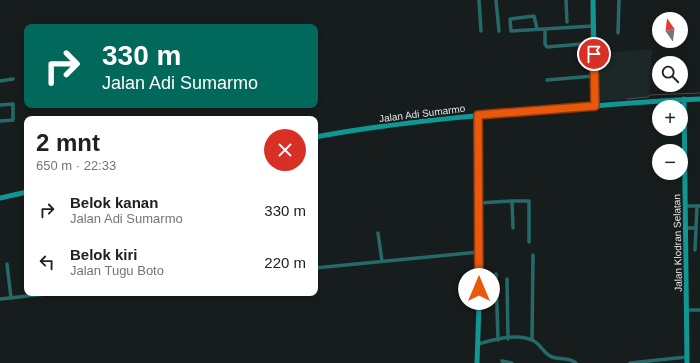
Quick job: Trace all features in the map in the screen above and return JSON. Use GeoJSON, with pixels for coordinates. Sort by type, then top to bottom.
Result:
{"type":"FeatureCollection","features":[{"type":"Feature","properties":{"kind":"main road"},"geometry":{"type":"LineString","coordinates":[[593,0],[592,43],[595,106]]}},
{"type":"Feature","properties":{"kind":"main road","name":"Jalan Klodran Selatan"},"geometry":{"type":"LineString","coordinates":[[684,99],[687,360]]}},
{"type":"Feature","properties":{"kind":"main road","name":"Jalan Adi Sumarmo"},"geometry":{"type":"LineString","coordinates":[[318,137],[399,124],[478,115],[700,99]]}},
{"type":"Feature","properties":{"kind":"main road"},"geometry":{"type":"LineString","coordinates":[[477,363],[479,252],[478,115]]}},
{"type":"Feature","properties":{"kind":"main road"},"geometry":{"type":"LineString","coordinates":[[0,198],[24,193]]}},
{"type":"Feature","properties":{"kind":"street"},"geometry":{"type":"LineString","coordinates":[[478,0],[481,31]]}},
{"type":"Feature","properties":{"kind":"street"},"geometry":{"type":"LineString","coordinates":[[496,0],[499,31]]}},
{"type":"Feature","properties":{"kind":"street"},"geometry":{"type":"LineString","coordinates":[[566,0],[567,22]]}},
{"type":"Feature","properties":{"kind":"street"},"geometry":{"type":"LineString","coordinates":[[618,33],[619,0]]}},
{"type":"Feature","properties":{"kind":"street"},"geometry":{"type":"LineString","coordinates":[[536,29],[534,16],[510,19],[511,31],[592,26]]}},
{"type":"Feature","properties":{"kind":"street"},"geometry":{"type":"LineString","coordinates":[[545,30],[545,44],[547,47],[592,43]]}},
{"type":"Feature","properties":{"kind":"street"},"geometry":{"type":"LineString","coordinates":[[547,80],[594,76]]}},
{"type":"Feature","properties":{"kind":"street"},"geometry":{"type":"LineString","coordinates":[[0,81],[13,79]]}},
{"type":"Feature","properties":{"kind":"street"},"geometry":{"type":"LineString","coordinates":[[0,105],[13,104],[13,120],[0,121]]}},
{"type":"Feature","properties":{"kind":"street"},"geometry":{"type":"LineString","coordinates":[[512,201],[513,228]]}},
{"type":"Feature","properties":{"kind":"street"},"geometry":{"type":"LineString","coordinates":[[479,203],[529,201],[529,242]]}},
{"type":"Feature","properties":{"kind":"street"},"geometry":{"type":"LineString","coordinates":[[686,206],[698,206],[695,250]]}},
{"type":"Feature","properties":{"kind":"street"},"geometry":{"type":"LineString","coordinates":[[686,228],[696,228]]}},
{"type":"Feature","properties":{"kind":"street"},"geometry":{"type":"LineString","coordinates":[[378,233],[382,261]]}},
{"type":"Feature","properties":{"kind":"street"},"geometry":{"type":"LineString","coordinates":[[318,268],[479,252]]}},
{"type":"Feature","properties":{"kind":"street"},"geometry":{"type":"LineString","coordinates":[[532,340],[533,254]]}},
{"type":"Feature","properties":{"kind":"street"},"geometry":{"type":"LineString","coordinates":[[7,264],[11,298]]}},
{"type":"Feature","properties":{"kind":"street"},"geometry":{"type":"LineString","coordinates":[[496,274],[498,340]]}},
{"type":"Feature","properties":{"kind":"street"},"geometry":{"type":"LineString","coordinates":[[507,279],[508,339]]}},
{"type":"Feature","properties":{"kind":"street"},"geometry":{"type":"LineString","coordinates":[[497,288],[507,288]]}},
{"type":"Feature","properties":{"kind":"street"},"geometry":{"type":"LineString","coordinates":[[0,299],[29,296]]}},
{"type":"Feature","properties":{"kind":"street"},"geometry":{"type":"LineString","coordinates":[[687,310],[700,310]]}},
{"type":"Feature","properties":{"kind":"street"},"geometry":{"type":"LineString","coordinates":[[478,344],[521,338],[532,340],[550,356],[574,360],[576,363]]}},
{"type":"Feature","properties":{"kind":"street"},"geometry":{"type":"LineString","coordinates":[[630,363],[687,360]]}},
{"type":"Feature","properties":{"kind":"street"},"geometry":{"type":"LineString","coordinates":[[502,361],[512,363]]}},
{"type":"Feature","properties":{"kind":"shaded area"},"geometry":{"type":"Polygon","coordinates":[[[652,49],[649,98],[599,101],[597,99],[595,54],[652,49]]]}},
{"type":"Feature","properties":{"kind":"waterway"},"geometry":{"type":"LineString","coordinates":[[591,5],[591,41]]}},
{"type":"Feature","properties":{"kind":"waterway"},"geometry":{"type":"LineString","coordinates":[[591,45],[592,53]]}},
{"type":"Feature","properties":{"kind":"waterway"},"geometry":{"type":"LineString","coordinates":[[627,99],[648,97],[650,95],[700,93]]}},
{"type":"Feature","properties":{"kind":"route"},"geometry":{"type":"LineString","coordinates":[[479,289],[478,115],[595,106],[594,54]]}}]}
